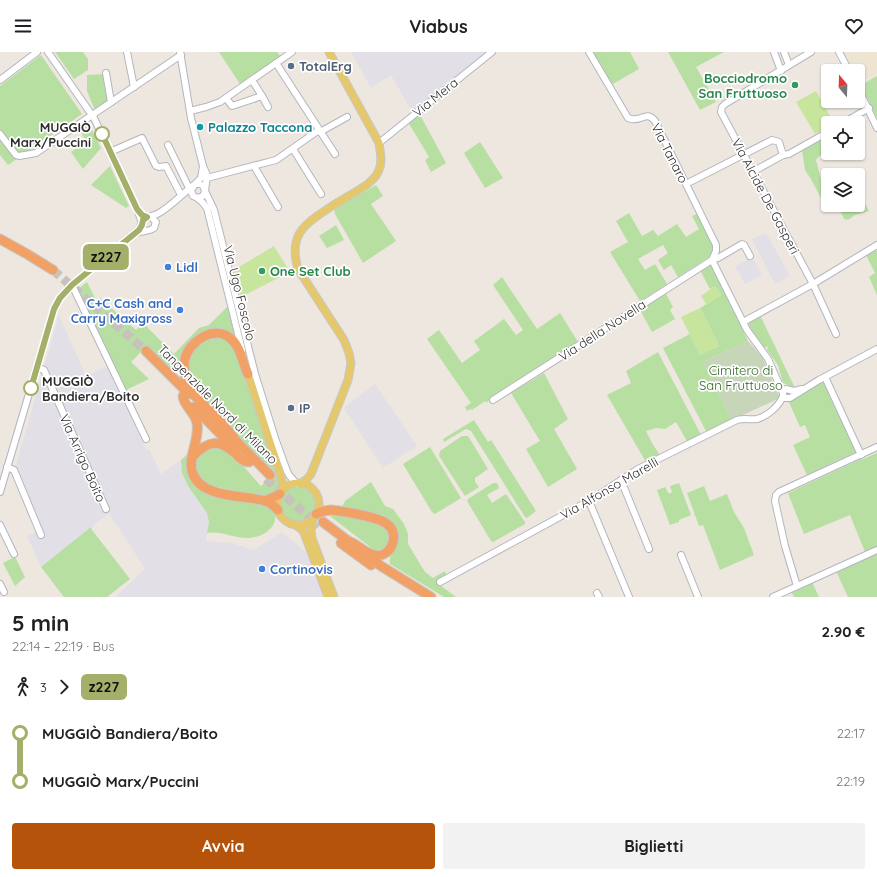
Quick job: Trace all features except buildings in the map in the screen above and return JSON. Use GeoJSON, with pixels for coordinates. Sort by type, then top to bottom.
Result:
{"type":"FeatureCollection","features":[{"type":"Feature","properties":{"kind":"highway"},"geometry":{"type":"LineString","coordinates":[[0,239],[27,254],[52,272],[30,262],[0,245]]}},
{"type":"Feature","properties":{"kind":"highway"},"geometry":{"type":"LineString","coordinates":[[236,442],[219,420],[189,388],[185,378],[185,359],[192,344],[202,337],[214,334],[224,335],[230,337],[237,347],[248,374]]}},
{"type":"Feature","properties":{"kind":"highway","name":"Tangenziale Nord di Milano"},"geometry":{"type":"LineString","coordinates":[[144,353],[236,442],[268,477],[249,462],[183,396],[144,353]]}},
{"type":"Feature","properties":{"kind":"highway"},"geometry":{"type":"LineString","coordinates":[[183,396],[183,400],[191,409],[197,422],[198,432],[193,456],[193,476],[203,486],[218,493],[265,501],[273,505],[278,510]]}},
{"type":"Feature","properties":{"kind":"highway"},"geometry":{"type":"LineString","coordinates":[[193,456],[205,445],[217,443],[228,447],[244,462],[249,462]]}},
{"type":"Feature","properties":{"kind":"highway"},"geometry":{"type":"LineString","coordinates":[[265,501],[281,493]]}},
{"type":"Feature","properties":{"kind":"highway"},"geometry":{"type":"LineString","coordinates":[[314,516],[324,511],[331,510],[383,521],[392,528],[394,538],[393,544],[387,552],[377,556],[372,555],[352,542],[347,541]]}},
{"type":"Feature","properties":{"kind":"highway"},"geometry":{"type":"LineString","coordinates":[[420,597],[380,571],[321,524],[381,566],[431,597]]}},
{"type":"Feature","properties":{"kind":"main road"},"geometry":{"type":"LineString","coordinates":[[328,597],[304,534],[294,524],[285,520],[278,510],[277,502],[281,493],[288,486],[298,484],[307,479],[311,474],[346,386],[351,363],[344,340],[298,269],[295,259],[295,245],[299,233],[303,227],[313,218],[367,185],[374,179],[380,166],[381,154],[379,143],[330,52]]}},
{"type":"Feature","properties":{"kind":"main road","name":"Via Ugo Foscolo"},"geometry":{"type":"LineString","coordinates":[[248,374],[280,473],[283,485],[281,493]]}},
{"type":"Feature","properties":{"kind":"main road"},"geometry":{"type":"LineString","coordinates":[[311,474],[311,482],[319,504],[314,516],[311,531],[312,538],[334,597]]}},
{"type":"Feature","properties":{"kind":"main road"},"geometry":{"type":"LineString","coordinates":[[298,484],[308,486],[314,491]]}},
{"type":"Feature","properties":{"kind":"main road"},"geometry":{"type":"LineString","coordinates":[[294,524],[305,523],[314,516]]}},
{"type":"Feature","properties":{"kind":"street"},"geometry":{"type":"LineString","coordinates":[[0,80],[37,52]]}},
{"type":"Feature","properties":{"kind":"street"},"geometry":{"type":"LineString","coordinates":[[48,52],[92,115],[137,209],[143,226],[152,230],[156,225],[160,213]]}},
{"type":"Feature","properties":{"kind":"street"},"geometry":{"type":"LineString","coordinates":[[127,52],[134,87]]}},
{"type":"Feature","properties":{"kind":"street"},"geometry":{"type":"LineString","coordinates":[[190,111],[216,104],[292,52]]}},
{"type":"Feature","properties":{"kind":"street","name":"Via Mera"},"geometry":{"type":"LineString","coordinates":[[379,143],[492,52]]}},
{"type":"Feature","properties":{"kind":"street","name":"Via Tanaro"},"geometry":{"type":"LineString","coordinates":[[589,52],[628,118],[635,120],[647,116],[653,118],[716,245],[716,251],[712,260]]}},
{"type":"Feature","properties":{"kind":"street"},"geometry":{"type":"LineString","coordinates":[[774,52],[781,71],[812,52]]}},
{"type":"Feature","properties":{"kind":"street"},"geometry":{"type":"LineString","coordinates":[[784,52],[789,66]]}},
{"type":"Feature","properties":{"kind":"street"},"geometry":{"type":"LineString","coordinates":[[839,52],[845,64]]}},
{"type":"Feature","properties":{"kind":"street"},"geometry":{"type":"LineString","coordinates":[[0,134],[16,155],[19,156],[36,153],[134,87],[180,53],[190,111],[207,178],[205,191],[202,197],[193,192]]}},
{"type":"Feature","properties":{"kind":"street"},"geometry":{"type":"LineString","coordinates":[[276,63],[335,154]]}},
{"type":"Feature","properties":{"kind":"street","name":"Via Alcide De Gasperi"},"geometry":{"type":"LineString","coordinates":[[781,71],[722,108],[722,112],[813,284],[836,334]]}},
{"type":"Feature","properties":{"kind":"street"},"geometry":{"type":"LineString","coordinates":[[106,73],[111,102]]}},
{"type":"Feature","properties":{"kind":"street"},"geometry":{"type":"LineString","coordinates":[[252,80],[268,107]]}},
{"type":"Feature","properties":{"kind":"street"},"geometry":{"type":"LineString","coordinates":[[226,98],[232,106],[262,96]]}},
{"type":"Feature","properties":{"kind":"street"},"geometry":{"type":"LineString","coordinates":[[865,101],[877,128]]}},
{"type":"Feature","properties":{"kind":"street"},"geometry":{"type":"LineString","coordinates":[[855,116],[869,108]]}},
{"type":"Feature","properties":{"kind":"street"},"geometry":{"type":"LineString","coordinates":[[207,178],[276,160],[320,131],[347,117]]}},
{"type":"Feature","properties":{"kind":"street"},"geometry":{"type":"LineString","coordinates":[[754,171],[821,136]]}},
{"type":"Feature","properties":{"kind":"street"},"geometry":{"type":"LineString","coordinates":[[110,152],[142,138],[156,166],[166,166],[178,197]]}},
{"type":"Feature","properties":{"kind":"street"},"geometry":{"type":"LineString","coordinates":[[686,184],[772,140],[779,142],[783,155]]}},
{"type":"Feature","properties":{"kind":"street","name":"Via Ugo Foscolo"},"geometry":{"type":"LineString","coordinates":[[168,145],[193,192],[207,208],[248,374]]}},
{"type":"Feature","properties":{"kind":"street"},"geometry":{"type":"LineString","coordinates":[[293,149],[321,194]]}},
{"type":"Feature","properties":{"kind":"street"},"geometry":{"type":"LineString","coordinates":[[0,492],[54,309],[60,298],[72,285],[143,226],[144,219],[160,213],[178,197],[193,192],[201,178],[203,166]]}},
{"type":"Feature","properties":{"kind":"street"},"geometry":{"type":"LineString","coordinates":[[254,166],[278,207]]}},
{"type":"Feature","properties":{"kind":"street"},"geometry":{"type":"LineString","coordinates":[[178,197],[187,197],[193,192],[198,184],[202,185],[212,205],[261,394],[287,471],[298,484]]}},
{"type":"Feature","properties":{"kind":"street"},"geometry":{"type":"LineString","coordinates":[[137,209],[142,215],[154,220],[156,225]]}},
{"type":"Feature","properties":{"kind":"street"},"geometry":{"type":"LineString","coordinates":[[750,256],[742,244],[712,260],[743,322],[752,338],[768,359],[786,396]]}},
{"type":"Feature","properties":{"kind":"street"},"geometry":{"type":"LineString","coordinates":[[743,322],[813,284],[877,246]]}},
{"type":"Feature","properties":{"kind":"street","name":"Via della Novella"},"geometry":{"type":"LineString","coordinates":[[493,400],[712,260]]}},
{"type":"Feature","properties":{"kind":"street"},"geometry":{"type":"LineString","coordinates":[[72,285],[146,439]]}},
{"type":"Feature","properties":{"kind":"street","name":"Via Alfonso Marelli"},"geometry":{"type":"LineString","coordinates":[[440,582],[589,501],[638,469],[737,420],[756,419],[768,414],[786,396],[802,390],[877,349]]}},
{"type":"Feature","properties":{"kind":"street","name":"Via Arrigo Boito"},"geometry":{"type":"LineString","coordinates":[[37,367],[44,370],[106,509]]}},
{"type":"Feature","properties":{"kind":"street"},"geometry":{"type":"LineString","coordinates":[[774,374],[781,383],[790,390],[802,390]]}},
{"type":"Feature","properties":{"kind":"street"},"geometry":{"type":"LineString","coordinates":[[824,377],[861,455]]}},
{"type":"Feature","properties":{"kind":"street","name":"Via Alfonso Marelli"},"geometry":{"type":"LineString","coordinates":[[786,396],[785,390],[790,390]]}},
{"type":"Feature","properties":{"kind":"street"},"geometry":{"type":"LineString","coordinates":[[797,586],[785,546],[775,499],[776,495],[779,492],[877,447]]}},
{"type":"Feature","properties":{"kind":"street"},"geometry":{"type":"LineString","coordinates":[[7,467],[14,470],[42,535]]}},
{"type":"Feature","properties":{"kind":"street"},"geometry":{"type":"LineString","coordinates":[[621,480],[649,549]]}},
{"type":"Feature","properties":{"kind":"street"},"geometry":{"type":"LineString","coordinates":[[589,501],[629,597]]}},
{"type":"Feature","properties":{"kind":"street"},"geometry":{"type":"LineString","coordinates":[[0,525],[14,554]]}},
{"type":"Feature","properties":{"kind":"street"},"geometry":{"type":"LineString","coordinates":[[773,597],[877,550]]}},
{"type":"Feature","properties":{"kind":"street"},"geometry":{"type":"LineString","coordinates":[[681,555],[698,597]]}},
{"type":"Feature","properties":{"kind":"street"},"geometry":{"type":"LineString","coordinates":[[0,584],[4,592]]}},
{"type":"Feature","properties":{"kind":"shaded area"},"geometry":{"type":"Polygon","coordinates":[[[351,52],[488,52],[413,113],[391,75],[371,88],[351,52]]]}},
{"type":"Feature","properties":{"kind":"shaded area"},"geometry":{"type":"Polygon","coordinates":[[[843,52],[877,52],[877,73],[865,80],[865,64],[849,64],[843,52]]]}},
{"type":"Feature","properties":{"kind":"shaded area"},"geometry":{"type":"Polygon","coordinates":[[[766,233],[790,276],[775,284],[752,239],[766,233]]]}},
{"type":"Feature","properties":{"kind":"shaded area"},"geometry":{"type":"Polygon","coordinates":[[[752,257],[762,275],[745,284],[735,266],[752,257]]]}},
{"type":"Feature","properties":{"kind":"shaded area"},"geometry":{"type":"Polygon","coordinates":[[[59,315],[86,376],[105,367],[108,368],[146,450],[149,449],[161,474],[181,460],[182,473],[188,486],[207,513],[209,522],[206,541],[232,543],[254,550],[282,532],[308,554],[324,597],[115,597],[145,569],[109,513],[41,567],[27,536],[37,532],[40,538],[45,536],[22,486],[25,485],[16,465],[59,315]]]}},
{"type":"Feature","properties":{"kind":"shaded area"},"geometry":{"type":"Polygon","coordinates":[[[375,384],[417,446],[383,468],[344,408],[375,384]]]}},
{"type":"Feature","properties":{"kind":"green space"},"geometry":{"type":"Polygon","coordinates":[[[55,52],[83,52],[88,59],[88,70],[74,79],[55,52]]]}},
{"type":"Feature","properties":{"kind":"green space"},"geometry":{"type":"Polygon","coordinates":[[[219,52],[277,52],[280,56],[240,84],[219,52]]]}},
{"type":"Feature","properties":{"kind":"green space"},"geometry":{"type":"Polygon","coordinates":[[[592,52],[630,52],[639,69],[611,85],[592,52]]]}},
{"type":"Feature","properties":{"kind":"green space"},"geometry":{"type":"Polygon","coordinates":[[[668,52],[724,52],[696,67],[716,102],[700,110],[668,52]]]}},
{"type":"Feature","properties":{"kind":"green space"},"geometry":{"type":"Polygon","coordinates":[[[41,55],[82,114],[8,165],[0,155],[0,86],[41,55]]]}},
{"type":"Feature","properties":{"kind":"green space"},"geometry":{"type":"Polygon","coordinates":[[[105,74],[109,101],[97,109],[94,108],[87,91],[87,75],[105,74]]]}},
{"type":"Feature","properties":{"kind":"green space"},"geometry":{"type":"Polygon","coordinates":[[[877,76],[877,118],[865,93],[865,83],[877,76]]]}},
{"type":"Feature","properties":{"kind":"green space"},"geometry":{"type":"Polygon","coordinates":[[[816,91],[821,100],[821,108],[826,108],[830,116],[821,116],[821,131],[815,134],[796,102],[816,91]]]}},
{"type":"Feature","properties":{"kind":"green space"},"geometry":{"type":"Polygon","coordinates":[[[419,113],[446,163],[431,172],[425,160],[429,157],[408,122],[419,113]]]}},
{"type":"Feature","properties":{"kind":"green space"},"geometry":{"type":"Polygon","coordinates":[[[87,124],[90,126],[101,148],[83,169],[71,152],[86,141],[79,129],[87,124]]]}},
{"type":"Feature","properties":{"kind":"green space"},"geometry":{"type":"Polygon","coordinates":[[[821,139],[821,155],[816,160],[821,180],[821,198],[805,170],[802,150],[821,139]]]}},
{"type":"Feature","properties":{"kind":"green space"},"geometry":{"type":"Polygon","coordinates":[[[480,142],[503,178],[485,188],[464,153],[480,142]]]}},
{"type":"Feature","properties":{"kind":"green space"},"geometry":{"type":"Polygon","coordinates":[[[110,166],[129,206],[126,208],[91,185],[110,166]]]}},
{"type":"Feature","properties":{"kind":"green space"},"geometry":{"type":"Polygon","coordinates":[[[376,185],[383,196],[371,204],[396,241],[363,263],[335,214],[334,209],[376,185]]]}},
{"type":"Feature","properties":{"kind":"green space"},"geometry":{"type":"Polygon","coordinates":[[[865,204],[869,211],[855,215],[848,220],[844,219],[841,212],[865,212],[865,204]]]}},
{"type":"Feature","properties":{"kind":"green space"},"geometry":{"type":"Polygon","coordinates":[[[629,213],[642,236],[653,230],[658,236],[677,224],[686,237],[699,229],[692,216],[698,213],[714,246],[712,255],[678,277],[671,265],[664,270],[658,260],[668,253],[663,245],[638,259],[645,270],[655,264],[667,284],[640,301],[610,252],[628,242],[616,221],[629,213]]]}},
{"type":"Feature","properties":{"kind":"green space"},"geometry":{"type":"Polygon","coordinates":[[[336,225],[344,240],[327,248],[319,236],[336,225]]]}},
{"type":"Feature","properties":{"kind":"green space","name":"One Set Club"},"geometry":{"type":"Polygon","coordinates":[[[274,246],[290,272],[241,297],[234,270],[274,246]]]}},
{"type":"Feature","properties":{"kind":"green space"},"geometry":{"type":"Polygon","coordinates":[[[875,249],[877,252],[877,295],[869,277],[875,273],[866,255],[875,249]]]}},
{"type":"Feature","properties":{"kind":"green space"},"geometry":{"type":"Polygon","coordinates":[[[711,264],[748,341],[703,362],[732,420],[707,433],[663,348],[690,334],[700,355],[719,346],[700,308],[721,295],[715,286],[710,289],[700,270],[711,264]]]}},
{"type":"Feature","properties":{"kind":"green space"},"geometry":{"type":"Polygon","coordinates":[[[502,277],[537,329],[560,313],[578,342],[491,398],[486,403],[485,401],[472,410],[467,411],[465,407],[471,403],[427,339],[439,330],[462,363],[480,350],[474,341],[504,319],[516,335],[523,330],[493,285],[502,277]]]}},
{"type":"Feature","properties":{"kind":"green space"},"geometry":{"type":"Polygon","coordinates":[[[87,282],[96,300],[100,298],[136,330],[143,323],[174,354],[199,328],[209,325],[228,306],[235,337],[221,329],[209,330],[180,365],[173,368],[147,346],[131,362],[149,379],[126,390],[78,289],[87,282]]]}},
{"type":"Feature","properties":{"kind":"green space"},"geometry":{"type":"Polygon","coordinates":[[[715,286],[721,295],[707,305],[701,296],[715,286]]]}},
{"type":"Feature","properties":{"kind":"green space"},"geometry":{"type":"Polygon","coordinates":[[[665,292],[673,307],[670,310],[675,319],[652,332],[639,308],[665,292]]]}},
{"type":"Feature","properties":{"kind":"green space"},"geometry":{"type":"Polygon","coordinates":[[[700,308],[719,346],[700,355],[681,317],[700,308]]]}},
{"type":"Feature","properties":{"kind":"green space"},"geometry":{"type":"Polygon","coordinates":[[[760,315],[795,388],[783,383],[778,365],[767,350],[767,346],[765,348],[762,346],[751,331],[749,324],[760,315]]]}},
{"type":"Feature","properties":{"kind":"green space"},"geometry":{"type":"Polygon","coordinates":[[[217,336],[230,340],[238,354],[280,482],[276,493],[266,498],[208,485],[199,477],[198,474],[196,466],[197,458],[207,449],[216,447],[223,449],[237,460],[261,486],[274,473],[191,388],[187,378],[189,356],[197,344],[217,336]]]}},
{"type":"Feature","properties":{"kind":"green space","name":"Cimitero di San Fruttuoso"},"geometry":{"type":"Polygon","coordinates":[[[748,341],[762,357],[780,398],[732,420],[703,362],[748,341]]]}},
{"type":"Feature","properties":{"kind":"green space"},"geometry":{"type":"Polygon","coordinates":[[[658,352],[701,435],[687,441],[676,422],[665,429],[656,428],[646,431],[659,454],[646,462],[607,395],[631,383],[626,371],[658,352]]]}},
{"type":"Feature","properties":{"kind":"green space"},"geometry":{"type":"Polygon","coordinates":[[[544,373],[568,419],[554,429],[577,469],[548,487],[526,449],[540,441],[511,393],[544,373]]]}},
{"type":"Feature","properties":{"kind":"green space"},"geometry":{"type":"Polygon","coordinates":[[[823,382],[856,452],[807,475],[793,445],[810,437],[805,425],[800,427],[788,400],[823,382]]]}},
{"type":"Feature","properties":{"kind":"green space"},"geometry":{"type":"Polygon","coordinates":[[[474,420],[488,442],[491,440],[536,511],[527,518],[471,431],[466,429],[444,442],[443,439],[474,420]]]}},
{"type":"Feature","properties":{"kind":"green space"},"geometry":{"type":"Polygon","coordinates":[[[462,436],[468,436],[488,469],[475,478],[475,482],[479,487],[465,496],[439,456],[440,451],[462,436]]]}},
{"type":"Feature","properties":{"kind":"green space"},"geometry":{"type":"Polygon","coordinates":[[[430,447],[461,498],[435,514],[432,512],[403,464],[430,447]]]}},
{"type":"Feature","properties":{"kind":"green space"},"geometry":{"type":"Polygon","coordinates":[[[191,451],[192,475],[196,486],[208,493],[267,505],[272,509],[275,515],[275,522],[271,528],[257,537],[249,538],[213,532],[207,533],[209,522],[207,513],[188,486],[182,473],[181,460],[191,451]]]}},
{"type":"Feature","properties":{"kind":"green space"},"geometry":{"type":"Polygon","coordinates":[[[877,453],[877,547],[865,552],[850,515],[804,534],[788,493],[877,453]]]}},
{"type":"Feature","properties":{"kind":"green space"},"geometry":{"type":"Polygon","coordinates":[[[371,482],[385,506],[393,509],[404,524],[408,534],[408,544],[425,572],[433,578],[445,571],[446,574],[436,582],[456,597],[444,597],[390,564],[391,555],[398,541],[398,534],[390,520],[375,513],[342,507],[345,501],[371,482]]]}},
{"type":"Feature","properties":{"kind":"green space"},"geometry":{"type":"Polygon","coordinates":[[[493,483],[497,483],[499,488],[487,495],[492,503],[506,494],[525,524],[493,542],[467,501],[493,483]]]}},
{"type":"Feature","properties":{"kind":"green space"},"geometry":{"type":"Polygon","coordinates":[[[679,483],[691,515],[670,525],[657,490],[665,487],[669,494],[672,492],[670,486],[679,483]]]}},
{"type":"Feature","properties":{"kind":"green space"},"geometry":{"type":"Polygon","coordinates":[[[298,485],[311,491],[317,504],[311,517],[298,523],[285,517],[279,504],[285,491],[298,485]]]}},
{"type":"Feature","properties":{"kind":"green space"},"geometry":{"type":"Polygon","coordinates":[[[704,486],[710,501],[727,494],[734,512],[744,528],[754,555],[720,570],[703,525],[699,526],[687,493],[704,486]]]}},
{"type":"Feature","properties":{"kind":"green space"},"geometry":{"type":"Polygon","coordinates":[[[339,514],[380,523],[391,534],[386,546],[378,550],[374,550],[330,516],[339,514]]]}},
{"type":"Feature","properties":{"kind":"green space"},"geometry":{"type":"Polygon","coordinates":[[[91,527],[130,579],[107,597],[64,597],[41,567],[91,527]]]}},
{"type":"Feature","properties":{"kind":"green space"},"geometry":{"type":"Polygon","coordinates":[[[877,553],[877,597],[848,597],[836,571],[877,553]]]}},
{"type":"Feature","properties":{"kind":"green space"},"geometry":{"type":"Polygon","coordinates":[[[15,557],[25,577],[15,586],[3,563],[15,557]]]}},
{"type":"Feature","properties":{"kind":"green space"},"geometry":{"type":"Polygon","coordinates":[[[812,582],[819,597],[794,597],[791,591],[812,582]]]}},
{"type":"Feature","properties":{"kind":"tunnel"},"geometry":{"type":"LineString","coordinates":[[53,270],[146,351]]}},
{"type":"Feature","properties":{"kind":"tunnel"},"geometry":{"type":"LineString","coordinates":[[266,479],[319,526]]}},
{"type":"Feature","properties":{"kind":"bus line","name":"z227"},"geometry":{"type":"LineString","coordinates":[[31,388],[54,309],[60,298],[72,285],[139,230],[143,220],[147,217],[142,215],[137,209],[102,134]]}},
{"type":"Feature","properties":{"kind":"place","name":"TotalErg"},"geometry":{"type":"Point","coordinates":[291,66]}},
{"type":"Feature","properties":{"kind":"place","name":"Bocciodromo San Fruttuoso"},"geometry":{"type":"Point","coordinates":[795,85]}},
{"type":"Feature","properties":{"kind":"place","name":"Palazzo Taccona"},"geometry":{"type":"Point","coordinates":[200,127]}},
{"type":"Feature","properties":{"kind":"place","name":"MUGGIÒ Marx/Puccini"},"geometry":{"type":"Point","coordinates":[102,134]}},
{"type":"Feature","properties":{"kind":"place","name":"Lidl"},"geometry":{"type":"Point","coordinates":[168,267]}},
{"type":"Feature","properties":{"kind":"place","name":"One Set Club"},"geometry":{"type":"Point","coordinates":[262,271]}},
{"type":"Feature","properties":{"kind":"place","name":"C+C Cash and Carry Maxigross"},"geometry":{"type":"Point","coordinates":[180,310]}},
{"type":"Feature","properties":{"kind":"place","name":"MUGGIÒ Bandiera/Boito"},"geometry":{"type":"Point","coordinates":[31,388]}},
{"type":"Feature","properties":{"kind":"place","name":"IP"},"geometry":{"type":"Point","coordinates":[291,408]}},
{"type":"Feature","properties":{"kind":"place","name":"Cortinovis"},"geometry":{"type":"Point","coordinates":[262,569]}}]}
